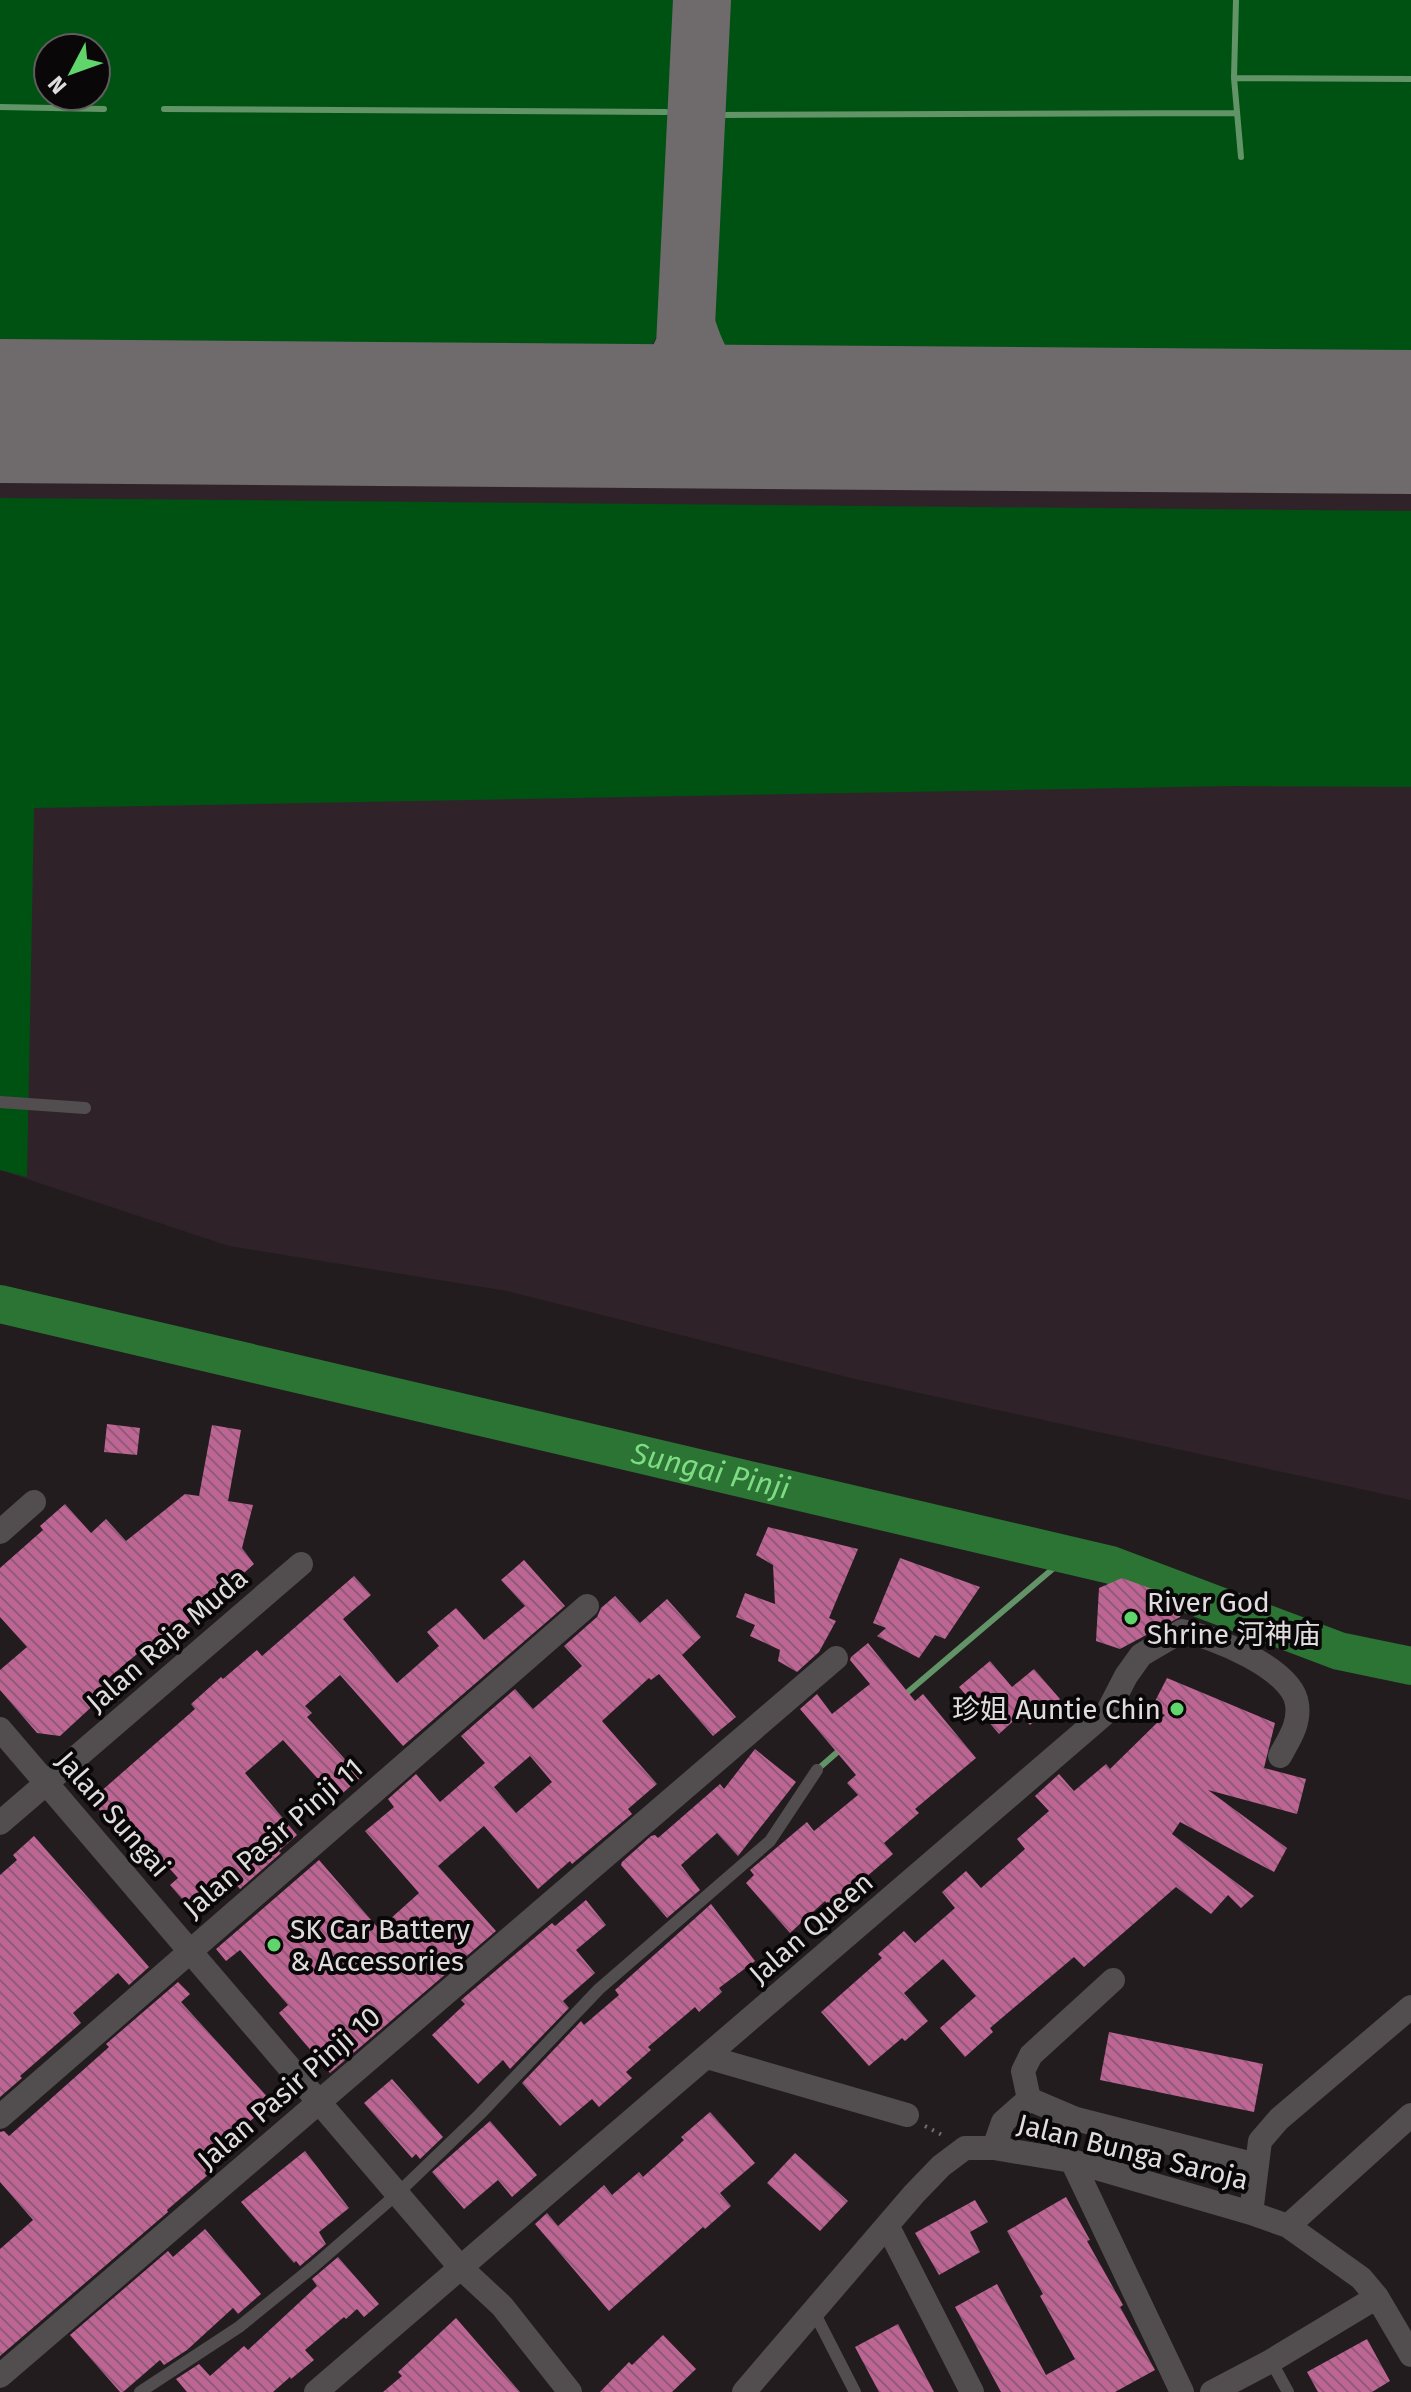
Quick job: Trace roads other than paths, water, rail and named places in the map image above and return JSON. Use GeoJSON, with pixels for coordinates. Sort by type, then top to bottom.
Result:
{"type":"FeatureCollection","features":[{"type":"Feature","properties":{"kind":"street"},"geometry":{"type":"LineString","coordinates":[[0,1532],[34,1502]]}},
{"type":"Feature","properties":{"kind":"street","name":"Jalan Raja Muda"},"geometry":{"type":"LineString","coordinates":[[0,1823],[301,1564]]}},
{"type":"Feature","properties":{"kind":"street","name":"Jalan Pasir Pinji 11"},"geometry":{"type":"LineString","coordinates":[[0,2117],[587,1606]]}},
{"type":"Feature","properties":{"kind":"street","name":"Jalan Queen"},"geometry":{"type":"LineString","coordinates":[[316,2392],[1108,1711],[1141,1655],[1182,1631],[1196,1633],[1257,1660],[1277,1673],[1289,1685],[1297,1702],[1296,1725],[1280,1756]]}},
{"type":"Feature","properties":{"kind":"street","name":"Jalan Pasir Pinji 10"},"geometry":{"type":"LineString","coordinates":[[0,2376],[836,1658]]}},
{"type":"Feature","properties":{"kind":"street","name":"Jalan Sungai"},"geometry":{"type":"LineString","coordinates":[[0,1729],[460,2267],[502,2306],[570,2392]]}},
{"type":"Feature","properties":{"kind":"street"},"geometry":{"type":"LineString","coordinates":[[1029,2099],[1023,2071],[1031,2055],[1113,1980]]}},
{"type":"Feature","properties":{"kind":"street"},"geometry":{"type":"LineString","coordinates":[[1251,2213],[1260,2141],[1279,2119],[1411,2007]]}},
{"type":"Feature","properties":{"kind":"street"},"geometry":{"type":"LineString","coordinates":[[707,2057],[907,2115]]}},
{"type":"Feature","properties":{"kind":"street"},"geometry":{"type":"LineString","coordinates":[[994,2148],[1003,2122],[1029,2099]]}},
{"type":"Feature","properties":{"kind":"street"},"geometry":{"type":"LineString","coordinates":[[1029,2099],[1076,2119],[1256,2165]]}},
{"type":"Feature","properties":{"kind":"street"},"geometry":{"type":"LineString","coordinates":[[1288,2226],[1410,2119]]}},
{"type":"Feature","properties":{"kind":"street","name":"Jalan Bunga Saroja"},"geometry":{"type":"LineString","coordinates":[[888,2227],[941,2166],[965,2148],[994,2148],[1072,2161],[1288,2226],[1361,2278],[1377,2297],[1411,2355]]}},
{"type":"Feature","properties":{"kind":"street"},"geometry":{"type":"LineString","coordinates":[[1072,2161],[1182,2392]]}},
{"type":"Feature","properties":{"kind":"street"},"geometry":{"type":"LineString","coordinates":[[744,2392],[888,2227],[972,2392]]}},
{"type":"Feature","properties":{"kind":"street"},"geometry":{"type":"LineString","coordinates":[[1212,2392],[1271,2361],[1377,2297]]}},
{"type":"Feature","properties":{"kind":"lane"},"geometry":{"type":"LineString","coordinates":[[0,1102],[85,1108]]}},
{"type":"Feature","properties":{"kind":"lane"},"geometry":{"type":"LineString","coordinates":[[140,2392],[239,2327],[397,2194],[480,2114],[599,1989],[770,1841],[817,1770]]}},
{"type":"Feature","properties":{"kind":"lane"},"geometry":{"type":"LineString","coordinates":[[814,2312],[855,2392]]}},
{"type":"Feature","properties":{"kind":"lane"},"geometry":{"type":"LineString","coordinates":[[1271,2361],[1288,2392]]}},
{"type":"Feature","properties":{"kind":"waterway"},"geometry":{"type":"LineString","coordinates":[[1236,0],[1234,78],[1241,157]]}},
{"type":"Feature","properties":{"kind":"waterway"},"geometry":{"type":"LineString","coordinates":[[1234,78],[1411,79]]}},
{"type":"Feature","properties":{"kind":"waterway"},"geometry":{"type":"LineString","coordinates":[[0,107],[32,108]]}},
{"type":"Feature","properties":{"kind":"waterway"},"geometry":{"type":"LineString","coordinates":[[164,109],[666,112]]}},
{"type":"Feature","properties":{"kind":"waterway"},"geometry":{"type":"LineString","coordinates":[[720,115],[1236,113]]}},
{"type":"Feature","properties":{"kind":"waterway","name":"Sungai Pinji"},"geometry":{"type":"LineString","coordinates":[[0,1304],[1111,1565],[1339,1651],[1411,1666]]}},
{"type":"Feature","properties":{"kind":"waterway"},"geometry":{"type":"LineString","coordinates":[[902,1697],[1069,1555]]}},
{"type":"Feature","properties":{"kind":"waterway"},"geometry":{"type":"LineString","coordinates":[[818,1769],[842,1748]]}},
{"type":"Feature","properties":{"kind":"place","name":"River God Shrine 河神庙"},"geometry":{"type":"Point","coordinates":[1131,1618]}},
{"type":"Feature","properties":{"kind":"place","name":"珍姐 Auntie Chin"},"geometry":{"type":"Point","coordinates":[1177,1709]}},
{"type":"Feature","properties":{"kind":"place","name":"SK Car Battery & Accessories"},"geometry":{"type":"Point","coordinates":[274,1945]}}]}
